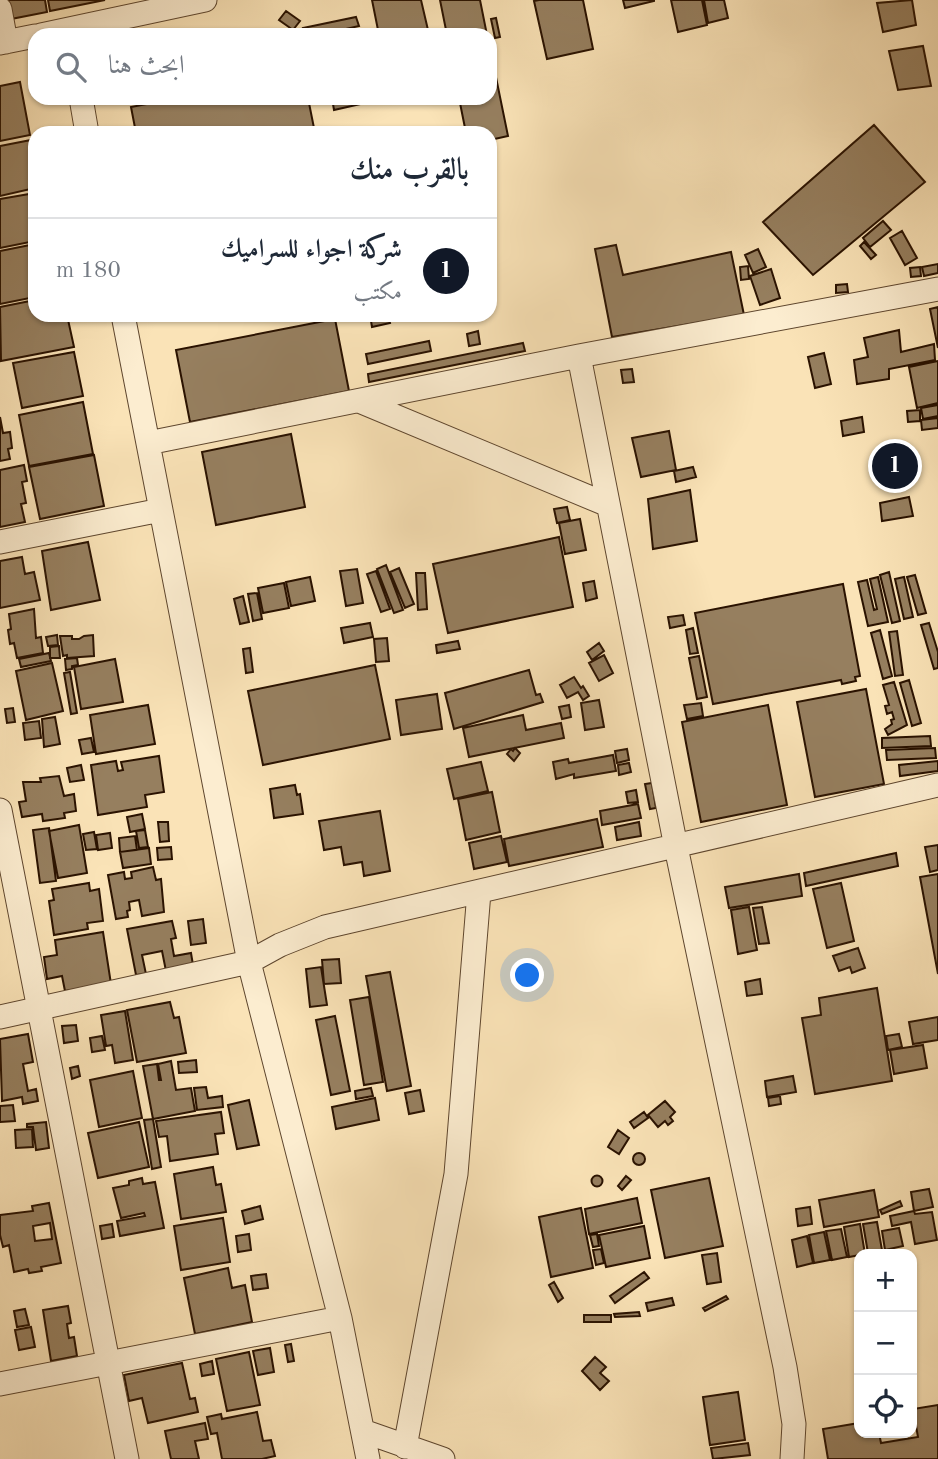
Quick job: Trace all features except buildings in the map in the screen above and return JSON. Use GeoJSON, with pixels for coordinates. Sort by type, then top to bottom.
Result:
{"type":"FeatureCollection","features":[{"type":"Feature","properties":{"kind":"street"},"geometry":{"type":"LineString","coordinates":[[85,28],[205,0]]}},
{"type":"Feature","properties":{"kind":"street"},"geometry":{"type":"LineString","coordinates":[[0,9],[3,42],[28,37]]}},
{"type":"Feature","properties":{"kind":"street"},"geometry":{"type":"LineString","coordinates":[[82,105],[87,126]]}},
{"type":"Feature","properties":{"kind":"street"},"geometry":{"type":"LineString","coordinates":[[148,443],[579,356],[938,289]]}},
{"type":"Feature","properties":{"kind":"street"},"geometry":{"type":"LineString","coordinates":[[124,322],[249,962],[340,1318],[368,1459]]}},
{"type":"Feature","properties":{"kind":"street"},"geometry":{"type":"LineString","coordinates":[[579,356],[785,1367],[794,1424],[792,1459]]}},
{"type":"Feature","properties":{"kind":"street"},"geometry":{"type":"LineString","coordinates":[[359,401],[608,505]]}},
{"type":"Feature","properties":{"kind":"street"},"geometry":{"type":"LineString","coordinates":[[0,542],[161,510]]}},
{"type":"Feature","properties":{"kind":"street"},"geometry":{"type":"LineString","coordinates":[[0,1017],[249,962],[280,945],[325,927],[938,785]]}},
{"type":"Feature","properties":{"kind":"street"},"geometry":{"type":"LineString","coordinates":[[0,810],[127,1459]]}},
{"type":"Feature","properties":{"kind":"street"},"geometry":{"type":"LineString","coordinates":[[405,1447],[456,1174],[479,892]]}},
{"type":"Feature","properties":{"kind":"street"},"geometry":{"type":"LineString","coordinates":[[0,1384],[340,1318]]}},
{"type":"Feature","properties":{"kind":"street"},"geometry":{"type":"LineString","coordinates":[[363,1431],[443,1459]]}},
{"type":"Feature","properties":{"kind":"place","name":"شركة اجواء للسراميك"},"geometry":{"type":"Point","coordinates":[895,466]}}]}
